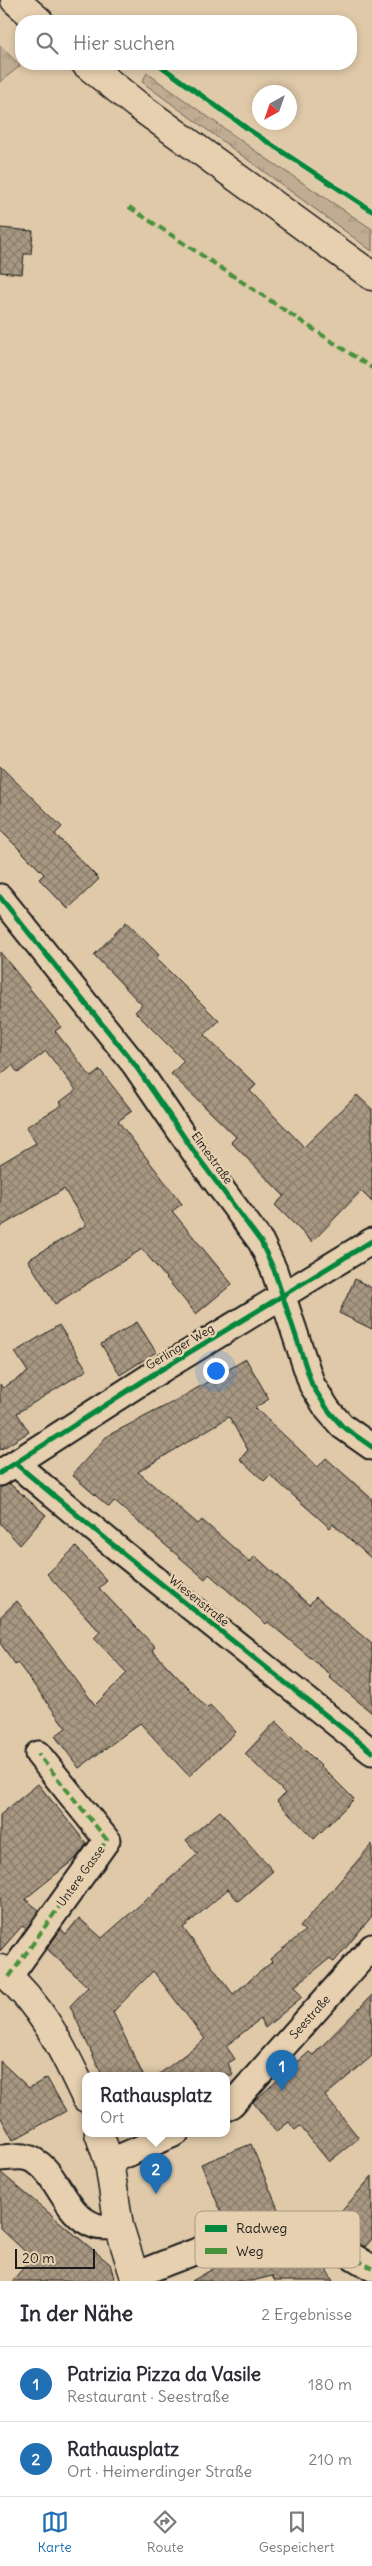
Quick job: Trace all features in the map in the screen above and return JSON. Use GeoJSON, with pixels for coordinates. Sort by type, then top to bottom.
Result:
{"type":"FeatureCollection","features":[{"type":"Feature","properties":{"kind":"main road"},"geometry":{"type":"LineString","coordinates":[[15,0],[31,15]]}},
{"type":"Feature","properties":{"kind":"main road"},"geometry":{"type":"LineString","coordinates":[[94,70],[150,115],[372,276]]}},
{"type":"Feature","properties":{"kind":"main road"},"geometry":{"type":"LineString","coordinates":[[5,1973],[33,2004],[55,2033],[82,2090]]}},
{"type":"Feature","properties":{"kind":"main road"},"geometry":{"type":"LineString","coordinates":[[100,2137],[108,2162],[119,2226],[135,2278]]}},
{"type":"Feature","properties":{"kind":"street","name":"Elmestraße"},"geometry":{"type":"LineString","coordinates":[[0,897],[135,1065],[197,1156],[261,1242],[312,1385],[328,1410],[342,1426],[372,1447]]}},
{"type":"Feature","properties":{"kind":"street","name":"Gerlinger Weg"},"geometry":{"type":"LineString","coordinates":[[8,1468],[149,1377],[282,1298],[372,1241]]}},
{"type":"Feature","properties":{"kind":"street","name":"Wiesenstraße"},"geometry":{"type":"LineString","coordinates":[[8,1468],[124,1554],[372,1752]]}},
{"type":"Feature","properties":{"kind":"street","name":"Untere Gasse"},"geometry":{"type":"LineString","coordinates":[[5,1973],[107,1840],[38,1754]]}},
{"type":"Feature","properties":{"kind":"street","name":"Seestraße"},"geometry":{"type":"LineString","coordinates":[[230,2105],[372,1947]]}},
{"type":"Feature","properties":{"kind":"street"},"geometry":{"type":"LineString","coordinates":[[108,2162],[167,2137]]}},
{"type":"Feature","properties":{"kind":"street"},"geometry":{"type":"LineString","coordinates":[[0,2158],[24,2157],[39,2164],[54,2180],[63,2198],[75,2212],[96,2226],[119,2226]]}},
{"type":"Feature","properties":{"kind":"street"},"geometry":{"type":"LineString","coordinates":[[135,2278],[195,2254]]}},
{"type":"Feature","properties":{"kind":"street"},"geometry":{"type":"LineString","coordinates":[[360,2262],[372,2268]]}},
{"type":"Feature","properties":{"kind":"green space"},"geometry":{"type":"Polygon","coordinates":[[[0,45],[15,61],[15,70],[0,82],[0,45]]]}},
{"type":"Feature","properties":{"kind":"green space"},"geometry":{"type":"Polygon","coordinates":[[[147,73],[261,155],[372,229],[372,251],[142,82],[147,73]]]}},
{"type":"Feature","properties":{"kind":"building"},"geometry":{"type":"Polygon","coordinates":[[[0,228],[33,231],[31,254],[24,254],[22,274],[0,272],[0,228]]]}},
{"type":"Feature","properties":{"kind":"building"},"geometry":{"type":"Polygon","coordinates":[[[0,766],[62,827],[55,834],[99,879],[68,909],[39,879],[44,874],[0,830],[0,766]]]}},
{"type":"Feature","properties":{"kind":"building"},"geometry":{"type":"Polygon","coordinates":[[[126,922],[159,955],[156,958],[219,1021],[204,1035],[256,1085],[250,1091],[304,1147],[357,1095],[372,1109],[372,1202],[361,1191],[312,1242],[275,1205],[284,1196],[231,1142],[236,1137],[171,1074],[184,1061],[135,1012],[142,1005],[94,955],[126,922]]]}},
{"type":"Feature","properties":{"kind":"building"},"geometry":{"type":"Polygon","coordinates":[[[0,952],[61,1027],[55,1031],[91,1077],[100,1070],[132,1111],[118,1121],[182,1204],[172,1211],[232,1284],[196,1314],[142,1249],[55,1304],[28,1260],[86,1225],[64,1189],[0,1227],[0,1164],[36,1143],[26,1127],[62,1105],[60,1102],[76,1090],[46,1051],[18,1073],[12,1065],[0,1075],[0,952]]]}},
{"type":"Feature","properties":{"kind":"building"},"geometry":{"type":"Polygon","coordinates":[[[355,1279],[372,1288],[372,1329],[339,1313],[355,1279]]]}},
{"type":"Feature","properties":{"kind":"building"},"geometry":{"type":"Polygon","coordinates":[[[137,1322],[156,1352],[120,1375],[101,1344],[137,1322]]]}},
{"type":"Feature","properties":{"kind":"building"},"geometry":{"type":"Polygon","coordinates":[[[59,1325],[87,1370],[17,1413],[29,1432],[0,1450],[0,1384],[3,1388],[28,1372],[15,1352],[59,1325]]]}},
{"type":"Feature","properties":{"kind":"building"},"geometry":{"type":"Polygon","coordinates":[[[246,1359],[269,1399],[255,1408],[318,1467],[326,1458],[372,1499],[372,1559],[333,1524],[330,1528],[270,1475],[264,1481],[240,1459],[248,1450],[229,1417],[138,1472],[198,1524],[202,1520],[250,1562],[255,1556],[309,1605],[316,1597],[372,1644],[372,1713],[329,1677],[331,1675],[268,1622],[266,1624],[209,1574],[205,1579],[114,1501],[109,1507],[72,1475],[107,1436],[177,1400],[246,1359]]]}},
{"type":"Feature","properties":{"kind":"building"},"geometry":{"type":"Polygon","coordinates":[[[10,1484],[46,1515],[20,1545],[0,1523],[0,1487],[10,1484]]]}},
{"type":"Feature","properties":{"kind":"building"},"geometry":{"type":"Polygon","coordinates":[[[76,1547],[107,1581],[99,1588],[155,1647],[152,1650],[207,1708],[210,1705],[236,1732],[189,1776],[140,1723],[79,1768],[55,1736],[66,1728],[17,1662],[15,1664],[0,1643],[0,1617],[17,1601],[95,1705],[127,1673],[94,1638],[100,1632],[47,1574],[76,1547]]]}},
{"type":"Feature","properties":{"kind":"building"},"geometry":{"type":"Polygon","coordinates":[[[276,1721],[354,1799],[314,1839],[277,1801],[285,1793],[245,1754],[276,1721]]]}},
{"type":"Feature","properties":{"kind":"building"},"geometry":{"type":"Polygon","coordinates":[[[38,1784],[87,1844],[76,1858],[25,1899],[39,1910],[26,1929],[22,1926],[0,1951],[0,1815],[38,1784]]]}},
{"type":"Feature","properties":{"kind":"building"},"geometry":{"type":"Polygon","coordinates":[[[220,1811],[273,1871],[238,1901],[228,1889],[183,1928],[233,1994],[272,1962],[270,1959],[305,1931],[300,1927],[372,1844],[372,1916],[334,1962],[329,1959],[295,1986],[302,1997],[265,2028],[260,2019],[226,2046],[235,2059],[228,2063],[233,2075],[230,2075],[230,2072],[162,2072],[205,2039],[153,1971],[113,2012],[142,2072],[101,2072],[70,2006],[88,1987],[47,1949],[61,1929],[66,1934],[79,1918],[102,1938],[198,1854],[186,1840],[220,1811]]]}},
{"type":"Feature","properties":{"kind":"building"},"geometry":{"type":"Polygon","coordinates":[[[372,1995],[372,2056],[325,2096],[359,2138],[329,2162],[300,2126],[295,2130],[289,2122],[276,2132],[253,2102],[309,2052],[313,2055],[372,1995]]]}},
{"type":"Feature","properties":{"kind":"building"},"geometry":{"type":"Polygon","coordinates":[[[0,2061],[29,2088],[47,2078],[66,2111],[13,2140],[0,2116],[0,2061]]]}},
{"type":"Feature","properties":{"kind":"building"},"geometry":{"type":"Polygon","coordinates":[[[251,2144],[279,2211],[221,2211],[201,2164],[251,2144]]]}},
{"type":"Feature","properties":{"kind":"building"},"geometry":{"type":"Polygon","coordinates":[[[0,2172],[110,2264],[115,2281],[12,2281],[32,2258],[0,2228],[0,2172]]]}},
{"type":"Feature","properties":{"kind":"building"},"geometry":{"type":"Polygon","coordinates":[[[372,2176],[372,2239],[365,2247],[360,2244],[360,2211],[342,2211],[372,2176]]]}},
{"type":"Feature","properties":{"kind":"building"},"geometry":{"type":"Polygon","coordinates":[[[215,2268],[325,2268],[333,2281],[275,2281],[272,2276],[252,2281],[192,2281],[215,2268]]]}},
{"type":"Feature","properties":{"kind":"marked path"},"geometry":{"type":"LineString","coordinates":[[129,207],[372,368]]}},
{"type":"Feature","properties":{"kind":"marked path"},"geometry":{"type":"LineString","coordinates":[[9,1977],[107,1840],[38,1754]]}},
{"type":"Feature","properties":{"kind":"marked path"},"geometry":{"type":"LineString","coordinates":[[360,2262],[372,2268]]}},
{"type":"Feature","properties":{"kind":"cycle path"},"geometry":{"type":"LineString","coordinates":[[166,70],[248,129],[372,211]]}},
{"type":"Feature","properties":{"kind":"cycle path"},"geometry":{"type":"LineString","coordinates":[[0,897],[135,1065],[197,1156],[261,1242],[274,1270],[312,1385],[328,1410],[342,1426],[372,1447]]}},
{"type":"Feature","properties":{"kind":"cycle path"},"geometry":{"type":"LineString","coordinates":[[0,1473],[149,1377],[372,1241]]}},
{"type":"Feature","properties":{"kind":"cycle path"},"geometry":{"type":"LineString","coordinates":[[16,1464],[124,1554],[372,1752]]}},
{"type":"Feature","properties":{"kind":"place","name":"Patrizia Pizza da Vasile"},"geometry":{"type":"Point","coordinates":[282,2091]}},
{"type":"Feature","properties":{"kind":"place","name":"Rathausplatz"},"geometry":{"type":"Point","coordinates":[156,2194]}}]}
